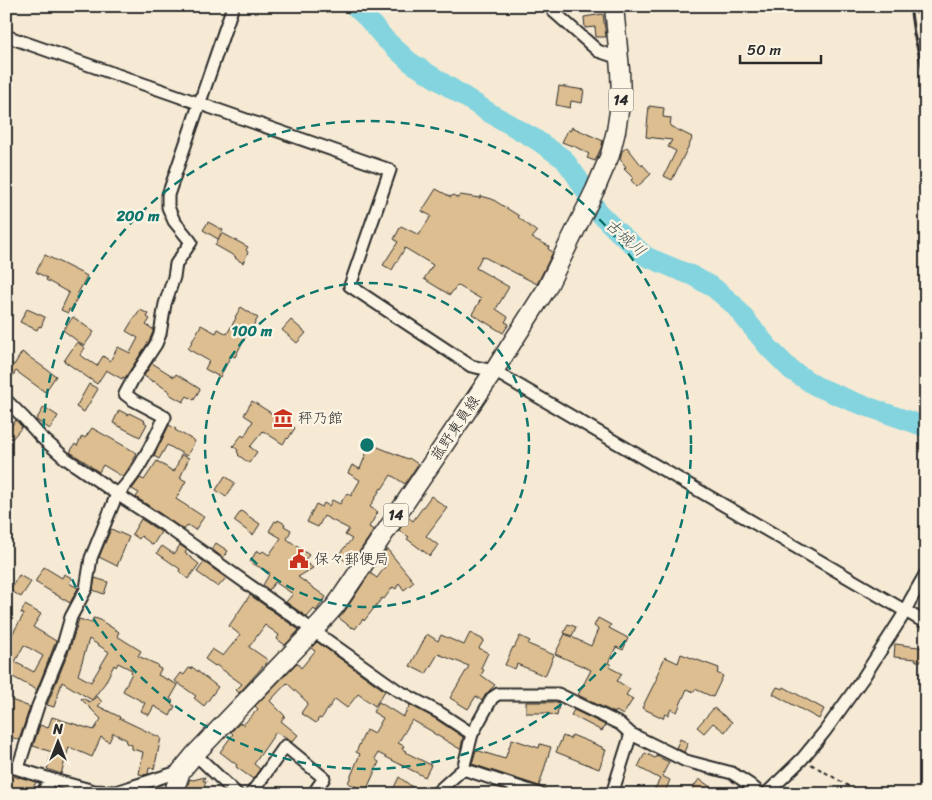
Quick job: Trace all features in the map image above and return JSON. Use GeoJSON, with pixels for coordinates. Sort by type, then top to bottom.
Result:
{"type":"FeatureCollection","features":[{"type":"Feature","properties":{"kind":"main road","name":"菰野東員線"},"geometry":{"type":"LineString","coordinates":[[173,794],[181,771],[194,754],[336,605],[494,371],[547,288],[596,190],[610,155],[616,131],[621,98],[614,6]]}},
{"type":"Feature","properties":{"kind":"main road"},"geometry":{"type":"LineString","coordinates":[[921,6],[926,10]]}},
{"type":"Feature","properties":{"kind":"street"},"geometry":{"type":"LineString","coordinates":[[18,768],[38,706],[63,645],[71,617],[86,590],[91,558],[116,494],[123,488],[148,453],[165,418],[125,394],[156,344],[176,264],[191,242],[174,221],[168,207],[168,195],[233,6]]}},
{"type":"Feature","properties":{"kind":"street"},"geometry":{"type":"LineString","coordinates":[[550,6],[553,11],[598,52],[619,58]]}},
{"type":"Feature","properties":{"kind":"street"},"geometry":{"type":"LineString","coordinates":[[6,36],[390,170],[350,286],[471,366],[494,371],[926,622]]}},
{"type":"Feature","properties":{"kind":"street"},"geometry":{"type":"LineString","coordinates":[[6,400],[41,438],[65,458],[163,524],[397,690],[440,713],[472,734]]}},
{"type":"Feature","properties":{"kind":"street"},"geometry":{"type":"LineString","coordinates":[[766,794],[802,759],[825,731],[902,617],[926,573]]}},
{"type":"Feature","properties":{"kind":"street"},"geometry":{"type":"LineString","coordinates":[[435,794],[463,769],[472,734],[492,698],[498,694],[558,694],[620,724],[631,734],[686,761],[732,773],[761,794]]}},
{"type":"Feature","properties":{"kind":"street"},"geometry":{"type":"LineString","coordinates":[[612,794],[631,734]]}},
{"type":"Feature","properties":{"kind":"street"},"geometry":{"type":"LineString","coordinates":[[251,794],[285,746],[324,778],[313,794]]}},
{"type":"Feature","properties":{"kind":"street"},"geometry":{"type":"LineString","coordinates":[[194,754],[237,794]]}},
{"type":"Feature","properties":{"kind":"street"},"geometry":{"type":"LineString","coordinates":[[6,765],[94,791],[116,793],[181,771]]}},
{"type":"Feature","properties":{"kind":"street"},"geometry":{"type":"LineString","coordinates":[[463,769],[511,790],[540,794]]}},
{"type":"Feature","properties":{"kind":"street"},"geometry":{"type":"LineString","coordinates":[[42,794],[50,779]]}},
{"type":"Feature","properties":{"kind":"path"},"geometry":{"type":"LineString","coordinates":[[802,759],[862,794]]}},
{"type":"Feature","properties":{"kind":"building"},"geometry":{"type":"Polygon","coordinates":[[[603,14],[606,37],[596,37],[595,27],[585,28],[584,17],[603,14]]]}},
{"type":"Feature","properties":{"kind":"building"},"geometry":{"type":"Polygon","coordinates":[[[559,86],[584,90],[582,103],[571,101],[570,108],[556,105],[559,86]]]}},
{"type":"Feature","properties":{"kind":"building"},"geometry":{"type":"Polygon","coordinates":[[[649,106],[664,108],[663,117],[671,118],[670,126],[692,137],[672,180],[664,176],[676,151],[668,147],[672,140],[646,137],[649,106]]]}},
{"type":"Feature","properties":{"kind":"building"},"geometry":{"type":"Polygon","coordinates":[[[572,127],[603,141],[595,161],[587,158],[589,154],[562,142],[568,130],[570,131],[572,127]]]}},
{"type":"Feature","properties":{"kind":"building"},"geometry":{"type":"Polygon","coordinates":[[[627,147],[651,174],[637,187],[631,180],[633,178],[624,169],[626,167],[620,159],[622,151],[627,147]]]}},
{"type":"Feature","properties":{"kind":"building"},"geometry":{"type":"Polygon","coordinates":[[[436,189],[451,197],[453,195],[458,198],[460,195],[480,198],[481,196],[492,199],[519,216],[537,232],[532,238],[549,246],[548,249],[553,252],[537,284],[482,256],[476,268],[509,287],[496,309],[508,317],[505,322],[509,324],[503,333],[472,314],[481,299],[457,285],[450,295],[424,279],[433,265],[405,248],[392,270],[383,265],[398,242],[394,239],[401,226],[419,235],[431,216],[422,211],[436,189]]]}},
{"type":"Feature","properties":{"kind":"building"},"geometry":{"type":"Polygon","coordinates":[[[208,222],[223,230],[218,239],[203,230],[208,222]]]}},
{"type":"Feature","properties":{"kind":"building"},"geometry":{"type":"Polygon","coordinates":[[[222,233],[248,247],[243,263],[215,245],[222,233]]]}},
{"type":"Feature","properties":{"kind":"building"},"geometry":{"type":"Polygon","coordinates":[[[45,255],[87,276],[68,313],[61,310],[69,293],[36,272],[45,255]]]}},
{"type":"Feature","properties":{"kind":"building"},"geometry":{"type":"Polygon","coordinates":[[[241,307],[258,318],[235,357],[231,355],[220,377],[205,369],[209,361],[188,349],[201,325],[216,333],[218,329],[227,334],[241,307]]]}},
{"type":"Feature","properties":{"kind":"building"},"geometry":{"type":"Polygon","coordinates":[[[27,309],[45,317],[41,327],[39,326],[37,330],[20,322],[27,309]]]}},
{"type":"Feature","properties":{"kind":"building"},"geometry":{"type":"Polygon","coordinates":[[[140,310],[149,314],[147,317],[150,319],[146,325],[153,329],[153,332],[125,378],[123,377],[122,379],[106,370],[97,384],[64,361],[77,342],[85,348],[80,355],[97,366],[103,356],[110,361],[118,347],[130,353],[138,338],[126,331],[140,310]]]}},
{"type":"Feature","properties":{"kind":"building"},"geometry":{"type":"Polygon","coordinates":[[[73,317],[94,332],[84,346],[63,330],[73,317]]]}},
{"type":"Feature","properties":{"kind":"building"},"geometry":{"type":"Polygon","coordinates":[[[291,320],[306,333],[297,343],[282,330],[291,320]]]}},
{"type":"Feature","properties":{"kind":"building"},"geometry":{"type":"Polygon","coordinates":[[[22,352],[56,376],[45,392],[16,371],[6,386],[6,360],[14,365],[22,352]]]}},
{"type":"Feature","properties":{"kind":"building"},"geometry":{"type":"Polygon","coordinates":[[[152,363],[174,377],[176,374],[200,389],[194,400],[187,396],[183,402],[144,376],[152,363]]]}},
{"type":"Feature","properties":{"kind":"building"},"geometry":{"type":"Polygon","coordinates":[[[89,384],[98,389],[84,412],[76,407],[89,384]]]}},
{"type":"Feature","properties":{"kind":"building"},"geometry":{"type":"Polygon","coordinates":[[[252,401],[295,428],[283,444],[263,431],[250,447],[257,452],[249,463],[238,455],[238,450],[233,446],[242,435],[244,437],[253,421],[244,415],[252,401]]]}},
{"type":"Feature","properties":{"kind":"building"},"geometry":{"type":"Polygon","coordinates":[[[44,407],[58,416],[50,429],[36,420],[44,407]]]}},
{"type":"Feature","properties":{"kind":"building"},"geometry":{"type":"Polygon","coordinates":[[[119,410],[145,421],[147,424],[140,437],[113,423],[119,410]]]}},
{"type":"Feature","properties":{"kind":"building"},"geometry":{"type":"Polygon","coordinates":[[[16,420],[22,427],[6,446],[6,432],[16,420]]]}},
{"type":"Feature","properties":{"kind":"building"},"geometry":{"type":"Polygon","coordinates":[[[169,425],[195,441],[187,456],[167,445],[159,459],[154,456],[169,425]]]}},
{"type":"Feature","properties":{"kind":"building"},"geometry":{"type":"Polygon","coordinates":[[[92,428],[137,453],[123,477],[103,465],[99,472],[70,452],[75,444],[77,446],[82,436],[85,438],[92,428]]]}},
{"type":"Feature","properties":{"kind":"building"},"geometry":{"type":"Polygon","coordinates":[[[370,444],[409,458],[418,464],[405,484],[391,475],[381,488],[370,507],[378,512],[369,527],[374,530],[350,565],[338,555],[352,539],[345,535],[349,529],[324,516],[318,527],[307,522],[316,504],[322,507],[324,503],[329,506],[332,500],[340,504],[347,493],[351,496],[360,480],[348,473],[352,465],[360,469],[370,444]]]}},
{"type":"Feature","properties":{"kind":"building"},"geometry":{"type":"Polygon","coordinates":[[[181,455],[189,458],[180,478],[186,481],[176,499],[204,517],[195,530],[188,525],[184,530],[136,497],[139,493],[132,489],[140,478],[144,480],[157,461],[174,472],[181,455]]]}},
{"type":"Feature","properties":{"kind":"building"},"geometry":{"type":"Polygon","coordinates":[[[225,476],[235,483],[226,497],[216,490],[225,476]]]}},
{"type":"Feature","properties":{"kind":"building"},"geometry":{"type":"Polygon","coordinates":[[[431,496],[447,508],[426,536],[438,545],[430,556],[407,539],[409,537],[399,530],[408,517],[413,521],[431,496]]]}},
{"type":"Feature","properties":{"kind":"building"},"geometry":{"type":"Polygon","coordinates":[[[241,511],[260,524],[253,535],[234,521],[241,511]]]}},
{"type":"Feature","properties":{"kind":"building"},"geometry":{"type":"Polygon","coordinates":[[[141,519],[161,532],[153,545],[141,536],[139,539],[132,534],[141,519]]]}},
{"type":"Feature","properties":{"kind":"building"},"geometry":{"type":"Polygon","coordinates":[[[278,520],[291,530],[287,539],[309,555],[304,561],[313,568],[298,577],[326,597],[316,611],[314,609],[307,617],[286,602],[293,594],[275,582],[269,590],[263,585],[270,573],[250,562],[257,550],[269,555],[281,538],[269,531],[275,521],[277,522],[278,520]]]}},
{"type":"Feature","properties":{"kind":"building"},"geometry":{"type":"Polygon","coordinates":[[[111,529],[129,537],[117,566],[99,557],[111,529]]]}},
{"type":"Feature","properties":{"kind":"building"},"geometry":{"type":"Polygon","coordinates":[[[216,543],[228,551],[223,558],[212,549],[216,543]]]}},
{"type":"Feature","properties":{"kind":"building"},"geometry":{"type":"Polygon","coordinates":[[[180,545],[187,550],[185,553],[199,564],[188,579],[179,571],[180,569],[157,553],[162,546],[174,554],[180,545]]]}},
{"type":"Feature","properties":{"kind":"building"},"geometry":{"type":"Polygon","coordinates":[[[387,549],[414,582],[404,590],[399,583],[396,589],[393,587],[364,621],[363,619],[355,629],[352,628],[339,618],[370,573],[377,578],[387,564],[380,559],[387,549]]]}},
{"type":"Feature","properties":{"kind":"building"},"geometry":{"type":"Polygon","coordinates":[[[204,562],[226,578],[218,587],[197,572],[204,562]]]}},
{"type":"Feature","properties":{"kind":"building"},"geometry":{"type":"Polygon","coordinates":[[[44,567],[62,578],[64,574],[72,578],[69,583],[78,588],[70,603],[35,582],[44,567]]]}},
{"type":"Feature","properties":{"kind":"building"},"geometry":{"type":"Polygon","coordinates":[[[19,575],[31,582],[21,597],[10,590],[19,575]]]}},
{"type":"Feature","properties":{"kind":"building"},"geometry":{"type":"Polygon","coordinates":[[[95,578],[108,582],[104,594],[93,590],[95,578]]]}},
{"type":"Feature","properties":{"kind":"building"},"geometry":{"type":"Polygon","coordinates":[[[250,595],[299,630],[285,645],[277,639],[279,635],[265,625],[249,647],[268,660],[239,693],[236,690],[242,684],[205,659],[212,649],[223,656],[240,635],[229,626],[250,595]]]}},
{"type":"Feature","properties":{"kind":"building"},"geometry":{"type":"Polygon","coordinates":[[[25,605],[41,614],[33,627],[56,641],[37,690],[13,677],[6,687],[6,645],[24,614],[21,613],[25,605]],[[24,645],[15,662],[34,672],[43,656],[24,645]]]}},
{"type":"Feature","properties":{"kind":"building"},"geometry":{"type":"Polygon","coordinates":[[[93,618],[98,619],[119,632],[117,636],[141,651],[138,656],[158,665],[157,667],[161,669],[158,675],[178,685],[170,699],[173,701],[171,704],[175,706],[170,716],[154,706],[149,715],[141,711],[145,703],[123,691],[132,670],[118,663],[116,667],[114,665],[105,683],[92,700],[62,682],[54,707],[47,705],[70,648],[79,619],[92,623],[93,618]],[[89,639],[78,675],[91,682],[109,652],[89,639]]]}},
{"type":"Feature","properties":{"kind":"building"},"geometry":{"type":"Polygon","coordinates":[[[598,618],[611,625],[609,628],[628,638],[623,650],[616,647],[608,663],[611,664],[609,667],[622,674],[617,681],[630,689],[626,695],[633,699],[623,715],[578,695],[591,670],[555,654],[565,634],[591,646],[598,629],[594,626],[598,618]]]}},
{"type":"Feature","properties":{"kind":"building"},"geometry":{"type":"Polygon","coordinates":[[[568,624],[576,627],[572,636],[564,633],[568,624]]]}},
{"type":"Feature","properties":{"kind":"building"},"geometry":{"type":"Polygon","coordinates":[[[470,633],[484,640],[479,648],[488,653],[481,668],[484,670],[481,675],[495,685],[482,701],[476,696],[468,709],[450,698],[469,666],[438,654],[426,674],[410,666],[427,634],[438,641],[441,635],[464,645],[470,633]]]}},
{"type":"Feature","properties":{"kind":"building"},"geometry":{"type":"Polygon","coordinates":[[[520,636],[530,641],[528,644],[554,655],[545,676],[517,664],[515,669],[505,665],[520,636]]]}},
{"type":"Feature","properties":{"kind":"building"},"geometry":{"type":"Polygon","coordinates":[[[317,642],[385,691],[375,706],[358,694],[347,708],[335,699],[316,723],[301,713],[308,703],[287,683],[270,701],[285,716],[281,721],[298,735],[292,742],[276,732],[254,764],[260,769],[253,779],[220,752],[233,734],[231,732],[240,723],[243,725],[258,709],[255,706],[297,663],[301,668],[315,651],[311,648],[317,642]]]}},
{"type":"Feature","properties":{"kind":"building"},"geometry":{"type":"Polygon","coordinates":[[[895,644],[926,648],[926,661],[894,657],[895,644]]]}},
{"type":"Feature","properties":{"kind":"building"},"geometry":{"type":"Polygon","coordinates":[[[681,654],[719,668],[717,673],[723,676],[713,697],[695,689],[694,692],[687,689],[677,712],[671,709],[668,715],[665,714],[663,718],[642,708],[665,657],[678,663],[681,654]]]}},
{"type":"Feature","properties":{"kind":"building"},"geometry":{"type":"Polygon","coordinates":[[[192,667],[218,687],[204,706],[194,698],[196,696],[175,681],[181,673],[184,675],[192,667]]]}},
{"type":"Feature","properties":{"kind":"building"},"geometry":{"type":"Polygon","coordinates":[[[777,687],[783,689],[784,687],[824,709],[819,719],[773,694],[777,687]]]}},
{"type":"Feature","properties":{"kind":"building"},"geometry":{"type":"Polygon","coordinates":[[[97,696],[102,702],[98,706],[161,738],[154,769],[149,768],[148,774],[139,774],[143,752],[132,749],[132,745],[126,743],[127,740],[113,733],[109,742],[101,737],[92,757],[69,747],[61,774],[47,769],[52,752],[33,746],[40,725],[48,728],[52,717],[94,730],[101,719],[81,699],[90,702],[97,696]]]}},
{"type":"Feature","properties":{"kind":"building"},"geometry":{"type":"Polygon","coordinates":[[[6,698],[30,707],[19,740],[6,735],[6,698]]]}},
{"type":"Feature","properties":{"kind":"building"},"geometry":{"type":"Polygon","coordinates":[[[379,702],[403,717],[410,705],[436,719],[463,737],[461,748],[412,720],[398,743],[404,746],[402,749],[405,752],[431,765],[425,777],[378,753],[375,759],[379,762],[366,791],[348,783],[360,754],[356,752],[366,730],[374,734],[383,718],[373,712],[379,702]]]}},
{"type":"Feature","properties":{"kind":"building"},"geometry":{"type":"Polygon","coordinates":[[[526,702],[559,703],[557,716],[546,713],[526,713],[526,702]]]}},
{"type":"Feature","properties":{"kind":"building"},"geometry":{"type":"Polygon","coordinates":[[[714,708],[732,722],[725,732],[713,723],[704,733],[697,727],[714,708]]]}},
{"type":"Feature","properties":{"kind":"building"},"geometry":{"type":"Polygon","coordinates":[[[574,710],[605,725],[602,731],[571,715],[574,710]]]}},
{"type":"Feature","properties":{"kind":"building"},"geometry":{"type":"Polygon","coordinates":[[[572,735],[606,750],[599,769],[556,752],[563,736],[570,739],[572,735]]]}},
{"type":"Feature","properties":{"kind":"building"},"geometry":{"type":"Polygon","coordinates":[[[512,739],[539,748],[540,744],[551,747],[539,786],[472,764],[476,750],[505,759],[512,739]]]}},
{"type":"Feature","properties":{"kind":"building"},"geometry":{"type":"Polygon","coordinates":[[[680,739],[688,743],[684,752],[676,748],[680,739]]]}},
{"type":"Feature","properties":{"kind":"building"},"geometry":{"type":"Polygon","coordinates":[[[645,753],[669,762],[662,776],[670,780],[664,794],[652,794],[660,779],[638,767],[645,753]]]}},
{"type":"Feature","properties":{"kind":"building"},"geometry":{"type":"Polygon","coordinates":[[[6,773],[36,782],[30,794],[6,794],[6,773]]]}},
{"type":"Feature","properties":{"kind":"building"},"geometry":{"type":"Polygon","coordinates":[[[205,777],[203,781],[206,781],[202,794],[184,794],[190,779],[205,777]]]}},
{"type":"Feature","properties":{"kind":"building"},"geometry":{"type":"Polygon","coordinates":[[[399,777],[422,794],[391,794],[399,777]]]}},
{"type":"Feature","properties":{"kind":"building"},"geometry":{"type":"Polygon","coordinates":[[[699,779],[721,794],[689,794],[699,779]]]}},
{"type":"Feature","properties":{"kind":"waterway","name":"古城川"},"geometry":{"type":"LineString","coordinates":[[354,6],[410,62],[564,159],[598,212],[618,232],[647,257],[693,276],[714,288],[733,304],[769,348],[791,370],[816,386],[854,402],[926,427]]}},
{"type":"Feature","properties":{"kind":"railway"},"geometry":{"type":"LineString","coordinates":[[910,6],[914,34],[926,83]]}},
{"type":"Feature","properties":{"kind":"place","name":"秤乃館"},"geometry":{"type":"Point","coordinates":[283,418]}},
{"type":"Feature","properties":{"kind":"place","name":"保々郵便局"},"geometry":{"type":"Point","coordinates":[299,559]}}]}
